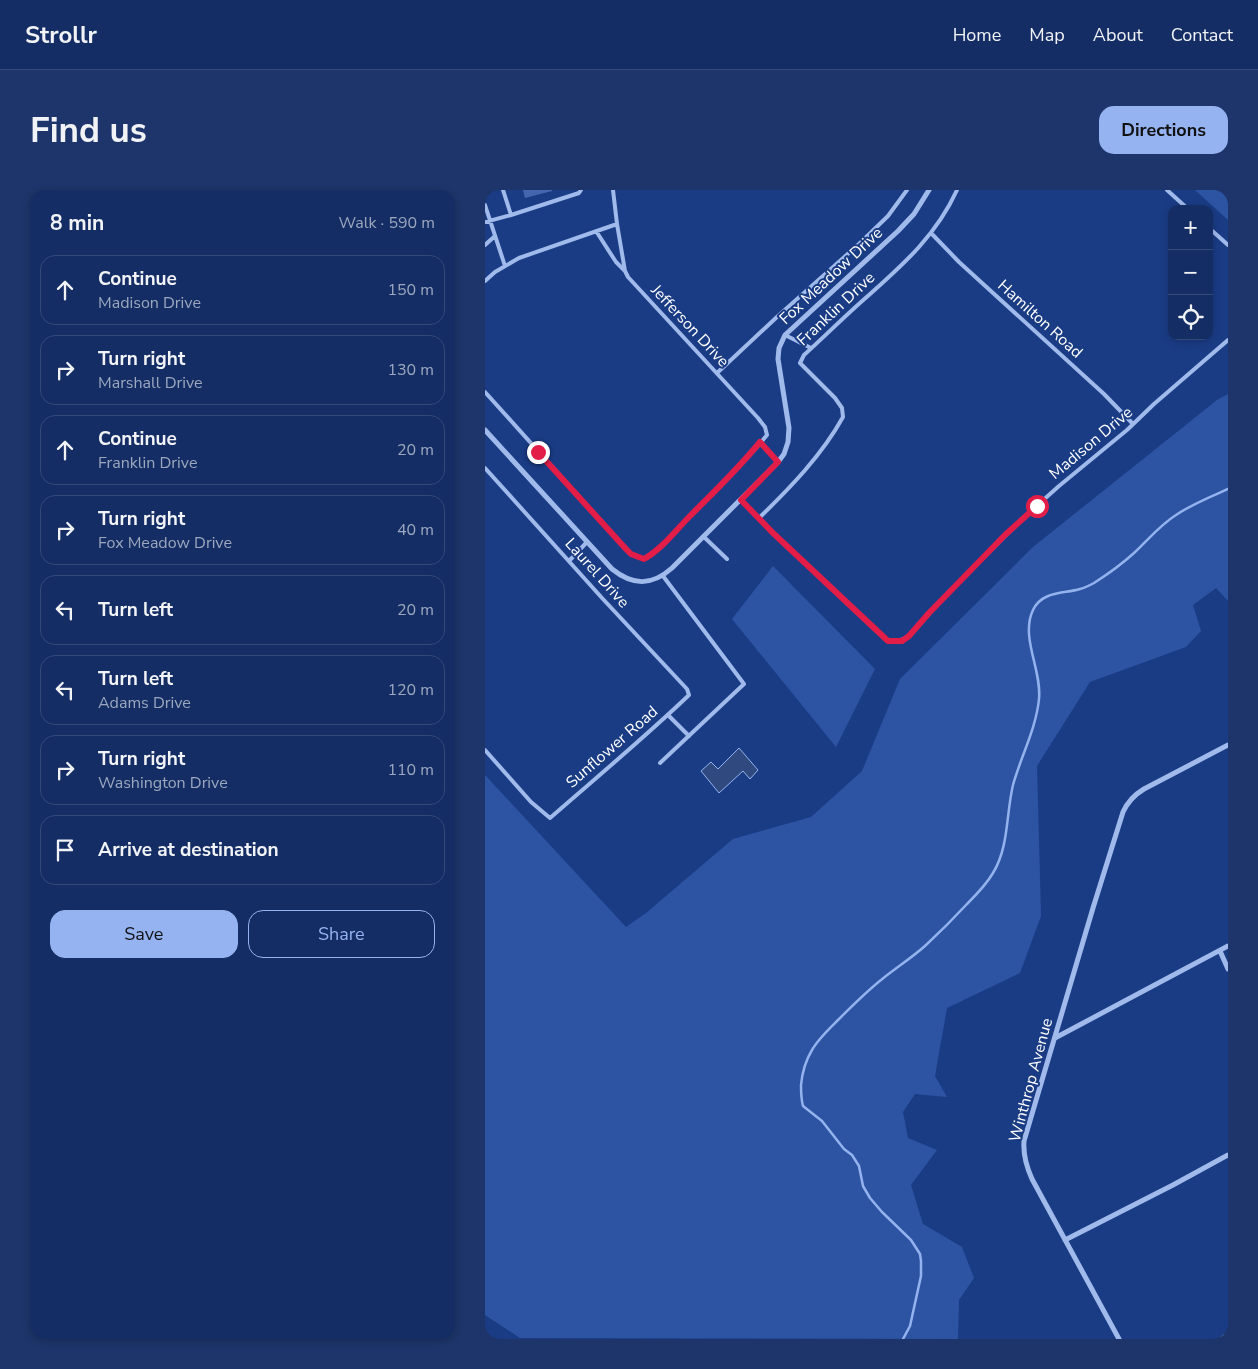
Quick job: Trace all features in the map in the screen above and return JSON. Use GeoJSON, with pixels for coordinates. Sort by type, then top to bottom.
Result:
{"type":"FeatureCollection","features":[{"type":"Feature","properties":{"kind":"street","name":"Fox Meadow Drive"},"geometry":{"type":"LineString","coordinates":[[485,430],[612,569],[628,579],[639,582],[656,580],[663,576],[704,537],[784,454],[789,442],[789,435],[778,364],[779,348],[785,335],[898,231],[914,214],[929,190]]}},
{"type":"Feature","properties":{"kind":"street","name":"Winthrop Avenue"},"geometry":{"type":"LineString","coordinates":[[1119,1339],[1027,1170],[1023,1151],[1027,1131],[1093,908],[1127,804],[1134,795],[1228,744]]}},
{"type":"Feature","properties":{"kind":"street"},"geometry":{"type":"LineString","coordinates":[[1055,1038],[1228,946]]}},
{"type":"Feature","properties":{"kind":"street"},"geometry":{"type":"LineString","coordinates":[[1220,951],[1228,969]]}},
{"type":"Feature","properties":{"kind":"street"},"geometry":{"type":"LineString","coordinates":[[1065,1240],[1228,1155]]}},
{"type":"Feature","properties":{"kind":"lane"},"geometry":{"type":"LineString","coordinates":[[503,190],[511,215]]}},
{"type":"Feature","properties":{"kind":"lane"},"geometry":{"type":"LineString","coordinates":[[485,222],[579,193],[581,190]]}},
{"type":"Feature","properties":{"kind":"lane"},"geometry":{"type":"LineString","coordinates":[[613,190],[625,271]]}},
{"type":"Feature","properties":{"kind":"lane"},"geometry":{"type":"LineString","coordinates":[[717,373],[859,244],[888,216],[907,190]]}},
{"type":"Feature","properties":{"kind":"lane","name":"Franklin Drive"},"geometry":{"type":"LineString","coordinates":[[759,518],[801,474],[826,443],[843,417],[842,408],[835,398],[799,363],[811,348],[899,268],[931,234],[943,217],[957,190]]}},
{"type":"Feature","properties":{"kind":"lane"},"geometry":{"type":"LineString","coordinates":[[1167,190],[1184,205]]}},
{"type":"Feature","properties":{"kind":"lane"},"geometry":{"type":"LineString","coordinates":[[485,205],[505,266]]}},
{"type":"Feature","properties":{"kind":"lane"},"geometry":{"type":"LineString","coordinates":[[485,281],[495,272],[527,255],[617,224]]}},
{"type":"Feature","properties":{"kind":"lane","name":"Jefferson Drive"},"geometry":{"type":"LineString","coordinates":[[596,231],[628,277],[765,427],[767,435],[760,442]]}},
{"type":"Feature","properties":{"kind":"lane"},"geometry":{"type":"LineString","coordinates":[[1213,232],[1228,245]]}},
{"type":"Feature","properties":{"kind":"lane","name":"Hamilton Road"},"geometry":{"type":"LineString","coordinates":[[931,234],[963,266],[1104,394],[1133,424]]}},
{"type":"Feature","properties":{"kind":"lane"},"geometry":{"type":"LineString","coordinates":[[485,246],[495,236]]}},
{"type":"Feature","properties":{"kind":"lane"},"geometry":{"type":"LineString","coordinates":[[785,335],[811,348]]}},
{"type":"Feature","properties":{"kind":"lane","name":"Madison Drive"},"geometry":{"type":"LineString","coordinates":[[759,518],[885,639],[888,641],[902,641],[909,636],[947,594],[1021,519],[1107,447],[1228,340]]}},
{"type":"Feature","properties":{"kind":"lane"},"geometry":{"type":"LineString","coordinates":[[485,392],[631,554],[644,559],[656,550],[729,478],[760,442],[778,462]]}},
{"type":"Feature","properties":{"kind":"lane","name":"Laurel Drive"},"geometry":{"type":"LineString","coordinates":[[485,468],[687,689],[689,695]]}},
{"type":"Feature","properties":{"kind":"lane"},"geometry":{"type":"LineString","coordinates":[[741,500],[759,518]]}},
{"type":"Feature","properties":{"kind":"lane"},"geometry":{"type":"LineString","coordinates":[[704,537],[727,559]]}},
{"type":"Feature","properties":{"kind":"lane"},"geometry":{"type":"LineString","coordinates":[[569,561],[587,542]]}},
{"type":"Feature","properties":{"kind":"lane"},"geometry":{"type":"LineString","coordinates":[[660,763],[744,684],[663,576]]}},
{"type":"Feature","properties":{"kind":"lane","name":"Sunflower Road"},"geometry":{"type":"LineString","coordinates":[[485,750],[531,802],[550,818],[614,764],[631,746],[689,695]]}},
{"type":"Feature","properties":{"kind":"lane"},"geometry":{"type":"LineString","coordinates":[[668,715],[689,736]]}},
{"type":"Feature","properties":{"kind":"shaded area"},"geometry":{"type":"Polygon","coordinates":[[[1195,190],[1228,190],[1228,220],[1213,205],[1195,190]]]}},
{"type":"Feature","properties":{"kind":"shaded area"},"geometry":{"type":"Polygon","coordinates":[[[1228,394],[1228,601],[1216,588],[1193,605],[1201,631],[1186,647],[1090,682],[1037,766],[1041,916],[1020,973],[947,1008],[935,1076],[947,1097],[915,1094],[903,1112],[908,1138],[937,1150],[911,1185],[923,1224],[962,1247],[974,1278],[959,1300],[958,1339],[520,1338],[485,1315],[485,775],[626,927],[646,913],[733,839],[811,817],[862,771],[900,679],[1033,547],[1217,400],[1228,394]]]}},
{"type":"Feature","properties":{"kind":"shaded area"},"geometry":{"type":"Polygon","coordinates":[[[773,566],[875,669],[836,747],[732,619],[773,566]]]}},
{"type":"Feature","properties":{"kind":"shaded area"},"geometry":{"type":"Polygon","coordinates":[[[739,748],[758,770],[750,779],[743,771],[719,793],[701,771],[711,762],[718,769],[739,748]]]}},
{"type":"Feature","properties":{"kind":"building"},"geometry":{"type":"Polygon","coordinates":[[[523,190],[552,190],[552,191],[525,198],[523,190]]]}},
{"type":"Feature","properties":{"kind":"waterway"},"geometry":{"type":"LineString","coordinates":[[903,1339],[910,1326],[921,1276],[920,1254],[911,1240],[870,1198],[863,1186],[859,1166],[852,1155],[844,1149],[822,1121],[803,1106],[801,1085],[806,1063],[814,1046],[828,1030],[870,989],[921,950],[974,897],[993,873],[1005,841],[1013,785],[1032,732],[1039,699],[1039,688],[1029,631],[1030,620],[1037,604],[1047,596],[1082,589],[1094,583],[1115,569],[1170,519],[1195,504],[1228,489]]}},
{"type":"Feature","properties":{"kind":"route"},"geometry":{"type":"LineString","coordinates":[[538,452],[626,549],[631,554],[644,559],[664,543],[729,478],[760,442],[778,462],[741,500],[773,533],[888,641],[902,641],[909,636],[1005,535],[1037,506]]}}]}
